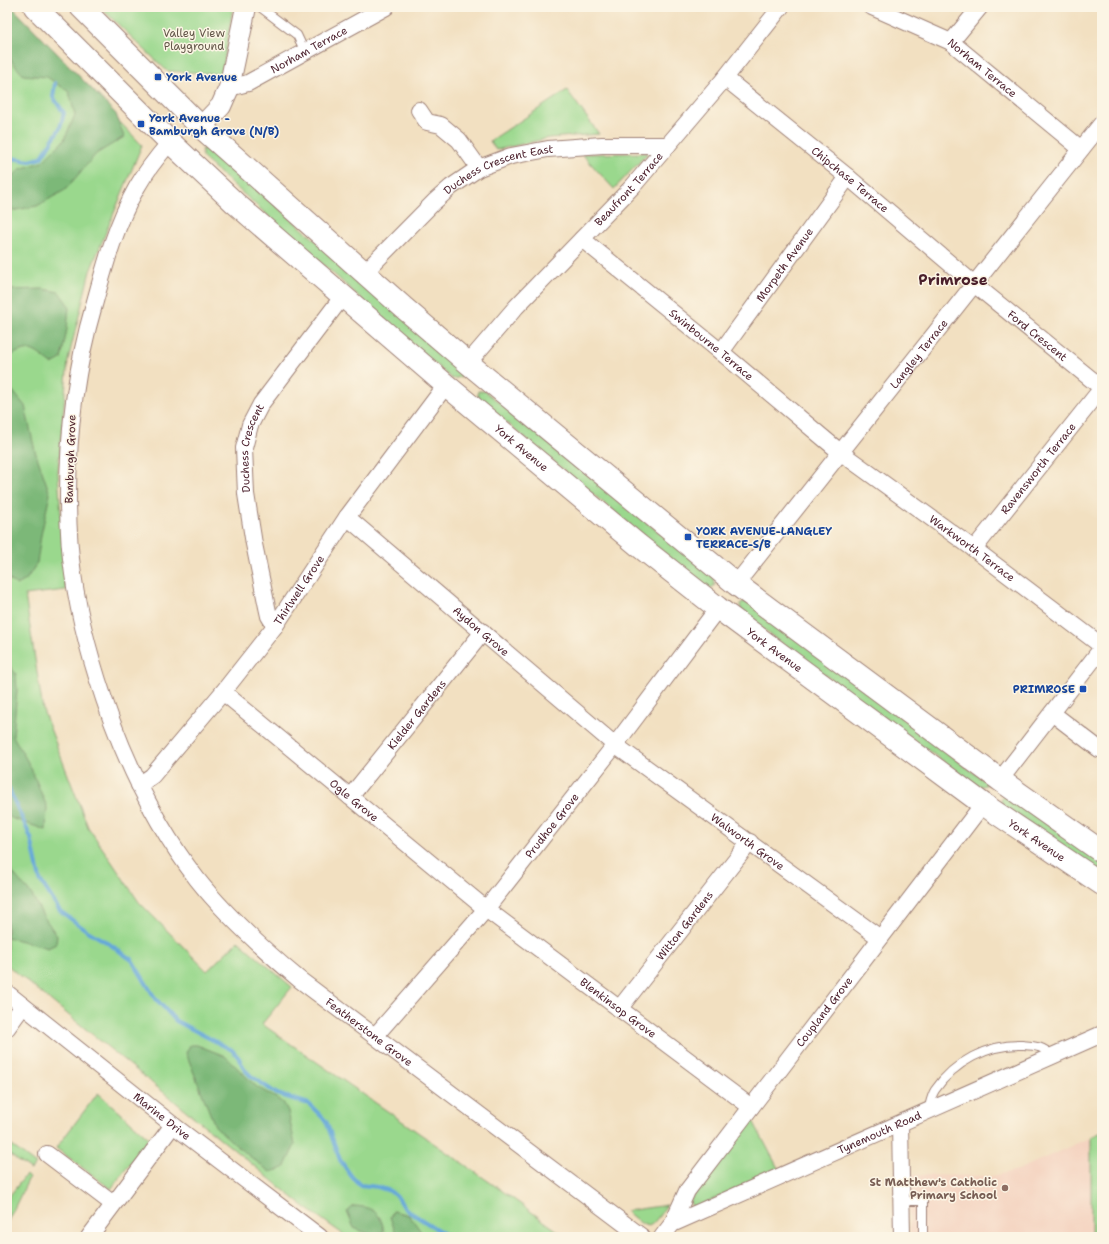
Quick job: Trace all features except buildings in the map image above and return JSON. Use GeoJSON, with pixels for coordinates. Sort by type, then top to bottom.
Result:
{"type":"FeatureCollection","features":[{"type":"Feature","properties":{"kind":"main road","name":"York Avenue"},"geometry":{"type":"LineString","coordinates":[[35,7],[170,142],[235,204],[454,391],[638,545],[718,608],[983,804],[1102,884]]}},
{"type":"Feature","properties":{"kind":"main road"},"geometry":{"type":"LineString","coordinates":[[81,7],[201,127],[364,273],[474,368],[736,584],[1000,780],[1102,852]]}},
{"type":"Feature","properties":{"kind":"main road"},"geometry":{"type":"LineString","coordinates":[[170,142],[201,127]]}},
{"type":"Feature","properties":{"kind":"main road"},"geometry":{"type":"LineString","coordinates":[[454,391],[474,368]]}},
{"type":"Feature","properties":{"kind":"main road"},"geometry":{"type":"LineString","coordinates":[[718,608],[736,584]]}},
{"type":"Feature","properties":{"kind":"main road"},"geometry":{"type":"LineString","coordinates":[[983,804],[1000,780]]}},
{"type":"Feature","properties":{"kind":"street"},"geometry":{"type":"LineString","coordinates":[[201,127],[221,106],[229,88],[246,7]]}},
{"type":"Feature","properties":{"kind":"street","name":"Norham Terrace"},"geometry":{"type":"LineString","coordinates":[[229,88],[248,83],[386,7]]}},
{"type":"Feature","properties":{"kind":"street","name":"Beaufront Terrace"},"geometry":{"type":"LineString","coordinates":[[474,368],[516,307],[633,186],[725,78],[781,7]]}},
{"type":"Feature","properties":{"kind":"street","name":"Norham Terrace"},"geometry":{"type":"LineString","coordinates":[[872,7],[951,42],[1082,149]]}},
{"type":"Feature","properties":{"kind":"street"},"geometry":{"type":"LineString","coordinates":[[951,42],[980,7]]}},
{"type":"Feature","properties":{"kind":"street","name":"Chipchase Terrace"},"geometry":{"type":"LineString","coordinates":[[725,78],[848,177],[974,284]]}},
{"type":"Feature","properties":{"kind":"street"},"geometry":{"type":"LineString","coordinates":[[419,110],[427,122],[441,125],[459,140],[479,168]]}},
{"type":"Feature","properties":{"kind":"street","name":"Langley Terrace"},"geometry":{"type":"LineString","coordinates":[[736,584],[1102,123]]}},
{"type":"Feature","properties":{"kind":"street","name":"Bamburgh Grove"},"geometry":{"type":"LineString","coordinates":[[139,785],[120,744],[99,685],[84,633],[72,574],[68,527],[68,462],[72,410],[85,335],[108,254],[125,211],[138,186],[153,163],[170,142]]}},
{"type":"Feature","properties":{"kind":"street","name":"Duchess Crescent East"},"geometry":{"type":"LineString","coordinates":[[364,273],[434,202],[451,187],[479,168],[511,156],[548,149],[602,145],[668,145]]}},
{"type":"Feature","properties":{"kind":"street","name":"Morpeth Avenue"},"geometry":{"type":"LineString","coordinates":[[722,352],[848,177]]}},
{"type":"Feature","properties":{"kind":"street","name":"Swinbourne Terrace"},"geometry":{"type":"LineString","coordinates":[[582,239],[722,352],[840,452]]}},
{"type":"Feature","properties":{"kind":"street","name":"Ford Crescent"},"geometry":{"type":"LineString","coordinates":[[974,284],[1102,388]]}},
{"type":"Feature","properties":{"kind":"street","name":"Duchess Crescent"},"geometry":{"type":"LineString","coordinates":[[275,626],[269,616],[254,544],[246,494],[244,448],[250,425],[261,404],[343,296]]}},
{"type":"Feature","properties":{"kind":"street","name":"Ravensworth Terrace"},"geometry":{"type":"LineString","coordinates":[[974,549],[1102,388]]}},
{"type":"Feature","properties":{"kind":"street","name":"Thirlwell Grove"},"geometry":{"type":"LineString","coordinates":[[139,785],[152,776],[223,692],[275,626],[347,518],[454,391]]}},
{"type":"Feature","properties":{"kind":"street","name":"Warkworth Terrace"},"geometry":{"type":"LineString","coordinates":[[840,452],[974,549],[1102,647]]}},
{"type":"Feature","properties":{"kind":"street","name":"Aydon Grove"},"geometry":{"type":"LineString","coordinates":[[347,518],[615,745]]}},
{"type":"Feature","properties":{"kind":"street","name":"Prudhoe Grove"},"geometry":{"type":"LineString","coordinates":[[376,1036],[486,909],[615,745],[718,608]]}},
{"type":"Feature","properties":{"kind":"street","name":"Kielder Gardens"},"geometry":{"type":"LineString","coordinates":[[350,797],[483,632]]}},
{"type":"Feature","properties":{"kind":"street"},"geometry":{"type":"LineString","coordinates":[[1000,780],[1102,647]]}},
{"type":"Feature","properties":{"kind":"street","name":"Ogle Grove"},"geometry":{"type":"LineString","coordinates":[[223,692],[486,909]]}},
{"type":"Feature","properties":{"kind":"street"},"geometry":{"type":"LineString","coordinates":[[1052,713],[1102,750]]}},
{"type":"Feature","properties":{"kind":"street","name":"Walworth Grove"},"geometry":{"type":"LineString","coordinates":[[615,745],[880,938]]}},
{"type":"Feature","properties":{"kind":"street","name":"Featherstone Grove"},"geometry":{"type":"LineString","coordinates":[[139,785],[176,850],[198,880],[230,916],[262,948],[300,980],[642,1237]]}},
{"type":"Feature","properties":{"kind":"street","name":"Coupland Grove"},"geometry":{"type":"LineString","coordinates":[[672,1224],[687,1191],[983,804]]}},
{"type":"Feature","properties":{"kind":"street","name":"Witton Gardens"},"geometry":{"type":"LineString","coordinates":[[619,1009],[750,842]]}},
{"type":"Feature","properties":{"kind":"street","name":"Blenkinsop Grove"},"geometry":{"type":"LineString","coordinates":[[486,909],[751,1107]]}},
{"type":"Feature","properties":{"kind":"street","name":"Marine Drive"},"geometry":{"type":"LineString","coordinates":[[7,993],[173,1125],[320,1237]]}},
{"type":"Feature","properties":{"kind":"street"},"geometry":{"type":"LineString","coordinates":[[7,1028],[23,1006]]}},
{"type":"Feature","properties":{"kind":"street","name":"Tynemouth Road"},"geometry":{"type":"LineString","coordinates":[[662,1237],[672,1224],[1102,1034]]}},
{"type":"Feature","properties":{"kind":"street"},"geometry":{"type":"LineString","coordinates":[[900,1124],[902,1237]]}},
{"type":"Feature","properties":{"kind":"street"},"geometry":{"type":"LineString","coordinates":[[89,1237],[173,1125]]}},
{"type":"Feature","properties":{"kind":"street"},"geometry":{"type":"LineString","coordinates":[[47,1154],[113,1204]]}},
{"type":"Feature","properties":{"kind":"lane"},"geometry":{"type":"LineString","coordinates":[[260,7],[297,35],[305,52]]}},
{"type":"Feature","properties":{"kind":"lane"},"geometry":{"type":"LineString","coordinates":[[928,1112],[934,1091],[946,1076],[965,1061],[985,1050],[1010,1044],[1039,1046],[1053,1056]]}},
{"type":"Feature","properties":{"kind":"lane"},"geometry":{"type":"LineString","coordinates":[[902,1200],[923,1200],[923,1237]]}},
{"type":"Feature","properties":{"kind":"shaded area","name":"St Matthew's Catholic Primary School"},"geometry":{"type":"Polygon","coordinates":[[[1102,1132],[1102,1237],[910,1237],[908,1175],[992,1176],[1018,1170],[1102,1132]]]}},
{"type":"Feature","properties":{"kind":"green space"},"geometry":{"type":"Polygon","coordinates":[[[7,7],[142,145],[90,271],[68,360],[58,472],[66,590],[25,595],[43,710],[88,827],[139,902],[207,971],[238,941],[292,987],[262,1024],[566,1237],[347,1237],[302,1205],[7,965],[7,7]]]}},
{"type":"Feature","properties":{"kind":"green space"},"geometry":{"type":"Polygon","coordinates":[[[7,7],[12,7],[116,114],[124,137],[96,154],[65,190],[37,206],[11,211],[7,209],[7,182],[20,169],[42,162],[64,140],[75,115],[69,92],[47,77],[23,75],[13,63],[7,52],[7,7]]]}},
{"type":"Feature","properties":{"kind":"green space","name":"Valley View Playground"},"geometry":{"type":"Polygon","coordinates":[[[100,7],[233,7],[222,74],[167,71],[100,7]]]}},
{"type":"Feature","properties":{"kind":"green space"},"geometry":{"type":"Polygon","coordinates":[[[567,90],[599,134],[549,138],[496,150],[490,141],[567,90]]]}},
{"type":"Feature","properties":{"kind":"green space"},"geometry":{"type":"Polygon","coordinates":[[[211,148],[461,369],[461,377],[452,379],[202,157],[202,149],[211,148]]]}},
{"type":"Feature","properties":{"kind":"green space"},"geometry":{"type":"Polygon","coordinates":[[[648,153],[614,189],[582,154],[648,153]]]}},
{"type":"Feature","properties":{"kind":"green space"},"geometry":{"type":"Polygon","coordinates":[[[43,289],[59,292],[69,306],[67,329],[61,359],[52,364],[31,350],[21,351],[7,358],[7,290],[43,289]]]}},
{"type":"Feature","properties":{"kind":"green space"},"geometry":{"type":"Polygon","coordinates":[[[7,384],[25,406],[35,451],[50,494],[41,535],[37,563],[26,580],[17,585],[7,578],[7,384]]]}},
{"type":"Feature","properties":{"kind":"green space"},"geometry":{"type":"Polygon","coordinates":[[[478,391],[485,391],[714,577],[715,585],[709,590],[478,399],[478,391]]]}},
{"type":"Feature","properties":{"kind":"green space"},"geometry":{"type":"Polygon","coordinates":[[[742,602],[749,602],[986,782],[986,785],[978,787],[742,614],[740,605],[742,602]]]}},
{"type":"Feature","properties":{"kind":"green space"},"geometry":{"type":"Polygon","coordinates":[[[7,662],[16,674],[17,690],[13,736],[30,766],[47,807],[46,830],[11,818],[7,813],[7,662]]]}},
{"type":"Feature","properties":{"kind":"green space"},"geometry":{"type":"Polygon","coordinates":[[[1005,795],[1102,860],[1102,877],[1003,806],[1001,802],[1005,795]]]}},
{"type":"Feature","properties":{"kind":"green space"},"geometry":{"type":"Polygon","coordinates":[[[7,866],[32,895],[42,914],[57,936],[56,944],[48,948],[7,937],[7,866]]]}},
{"type":"Feature","properties":{"kind":"green space"},"geometry":{"type":"Polygon","coordinates":[[[190,1045],[197,1045],[225,1056],[257,1087],[283,1102],[288,1111],[295,1145],[284,1168],[270,1172],[239,1148],[215,1126],[186,1053],[190,1045]]]}},
{"type":"Feature","properties":{"kind":"green space"},"geometry":{"type":"Polygon","coordinates":[[[98,1093],[149,1138],[111,1189],[56,1148],[98,1093]]]}},
{"type":"Feature","properties":{"kind":"green space"},"geometry":{"type":"Polygon","coordinates":[[[752,1119],[779,1170],[696,1207],[692,1206],[689,1201],[752,1119]]]}},
{"type":"Feature","properties":{"kind":"green space"},"geometry":{"type":"Polygon","coordinates":[[[1102,1132],[1102,1237],[1091,1237],[1091,1137],[1102,1132]]]}},
{"type":"Feature","properties":{"kind":"green space"},"geometry":{"type":"Polygon","coordinates":[[[7,1142],[36,1164],[31,1170],[7,1153],[7,1142]]]}},
{"type":"Feature","properties":{"kind":"green space"},"geometry":{"type":"Polygon","coordinates":[[[26,1175],[29,1178],[7,1223],[7,1199],[26,1175]]]}},
{"type":"Feature","properties":{"kind":"green space"},"geometry":{"type":"Polygon","coordinates":[[[667,1205],[656,1220],[649,1226],[640,1223],[626,1211],[667,1205]]]}},
{"type":"Feature","properties":{"kind":"green space"},"geometry":{"type":"Polygon","coordinates":[[[354,1206],[371,1209],[375,1212],[381,1219],[384,1231],[374,1236],[354,1228],[347,1212],[354,1206]]]}},
{"type":"Feature","properties":{"kind":"green space"},"geometry":{"type":"Polygon","coordinates":[[[393,1211],[409,1215],[422,1233],[421,1237],[397,1237],[390,1217],[393,1211]]]}},
{"type":"Feature","properties":{"kind":"waterway"},"geometry":{"type":"LineString","coordinates":[[7,161],[11,158],[30,161],[41,158],[60,128],[64,113],[53,97],[55,83]]}},
{"type":"Feature","properties":{"kind":"waterway"},"geometry":{"type":"LineString","coordinates":[[7,785],[31,838],[40,880],[60,911],[132,960],[155,998],[176,1021],[232,1050],[239,1058],[244,1069],[251,1076],[277,1094],[309,1104],[326,1121],[340,1160],[352,1177],[360,1185],[378,1187],[390,1191],[399,1199],[405,1209],[449,1237]]}},
{"type":"Feature","properties":{"kind":"place","name":"York Avenue"},"geometry":{"type":"Point","coordinates":[158,77]}},
{"type":"Feature","properties":{"kind":"place","name":"York Avenue - Bamburgh Grove (N/B)"},"geometry":{"type":"Point","coordinates":[141,124]}},
{"type":"Feature","properties":{"kind":"place","name":"YORK AVENUE-LANGLEY TERRACE-S/B"},"geometry":{"type":"Point","coordinates":[688,537]}},
{"type":"Feature","properties":{"kind":"place","name":"PRIMROSE"},"geometry":{"type":"Point","coordinates":[1083,689]}},
{"type":"Feature","properties":{"kind":"place","name":"St Matthew's Catholic Primary School"},"geometry":{"type":"Point","coordinates":[1005,1188]}},
{"type":"Feature","properties":{"kind":"district","name":"Primrose"},"geometry":{"type":"Point","coordinates":[953,280]}}]}
